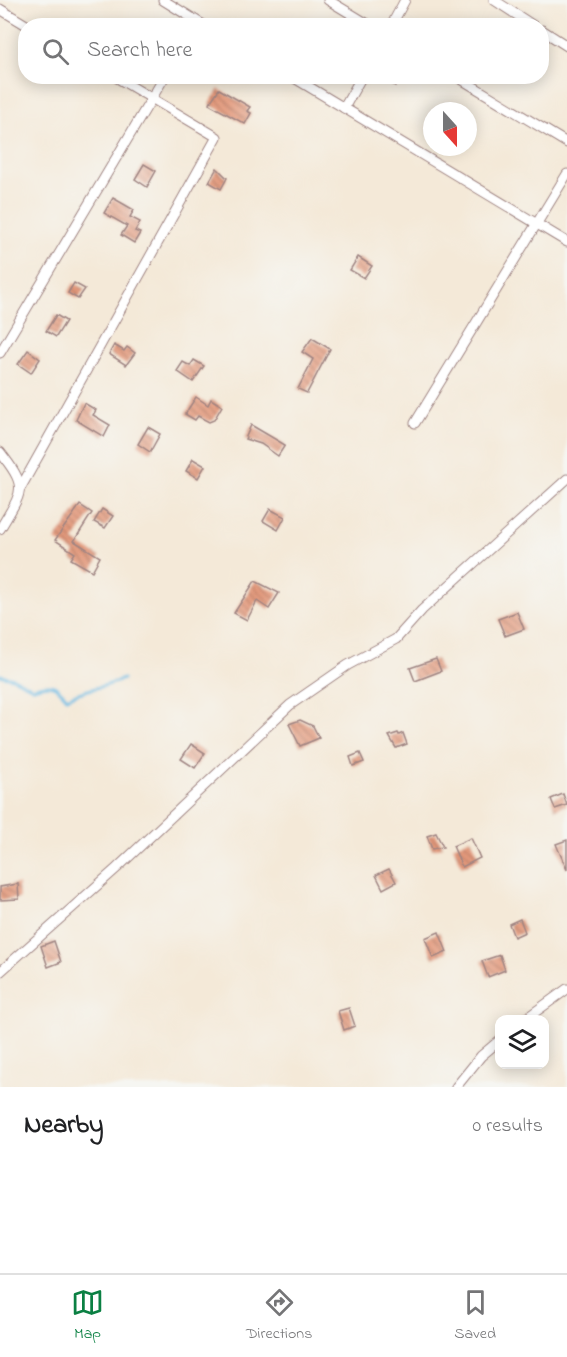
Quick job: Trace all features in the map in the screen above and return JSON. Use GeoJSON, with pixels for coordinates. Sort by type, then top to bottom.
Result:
{"type":"FeatureCollection","features":[{"type":"Feature","properties":{"kind":"street"},"geometry":{"type":"LineString","coordinates":[[163,0],[191,18]]}},
{"type":"Feature","properties":{"kind":"street"},"geometry":{"type":"LineString","coordinates":[[328,0],[358,18]]}},
{"type":"Feature","properties":{"kind":"street"},"geometry":{"type":"LineString","coordinates":[[395,18],[405,0]]}},
{"type":"Feature","properties":{"kind":"street"},"geometry":{"type":"LineString","coordinates":[[494,0],[522,18]]}},
{"type":"Feature","properties":{"kind":"street"},"geometry":{"type":"LineString","coordinates":[[0,9],[18,20]]}},
{"type":"Feature","properties":{"kind":"street"},"geometry":{"type":"LineString","coordinates":[[549,34],[567,46]]}},
{"type":"Feature","properties":{"kind":"street"},"geometry":{"type":"LineString","coordinates":[[21,487],[217,137],[127,84]]}},
{"type":"Feature","properties":{"kind":"street"},"geometry":{"type":"LineString","coordinates":[[0,353],[160,84]]}},
{"type":"Feature","properties":{"kind":"street"},"geometry":{"type":"LineString","coordinates":[[304,84],[567,242]]}},
{"type":"Feature","properties":{"kind":"street"},"geometry":{"type":"LineString","coordinates":[[344,108],[358,84]]}},
{"type":"Feature","properties":{"kind":"street"},"geometry":{"type":"LineString","coordinates":[[469,84],[567,143]]}},
{"type":"Feature","properties":{"kind":"street"},"geometry":{"type":"LineString","coordinates":[[415,423],[567,174]]}},
{"type":"Feature","properties":{"kind":"street"},"geometry":{"type":"LineString","coordinates":[[0,452],[15,471],[21,487],[21,495],[0,529]]}},
{"type":"Feature","properties":{"kind":"street"},"geometry":{"type":"LineString","coordinates":[[0,972],[117,868],[290,705],[348,665],[396,639],[422,610],[567,479]]}},
{"type":"Feature","properties":{"kind":"street"},"geometry":{"type":"LineString","coordinates":[[531,1015],[567,989]]}},
{"type":"Feature","properties":{"kind":"street"},"geometry":{"type":"LineString","coordinates":[[456,1087],[481,1056],[495,1044]]}},
{"type":"Feature","properties":{"kind":"building"},"geometry":{"type":"Polygon","coordinates":[[[219,89],[250,107],[247,111],[251,113],[245,124],[209,104],[219,89]]]}},
{"type":"Feature","properties":{"kind":"building"},"geometry":{"type":"Polygon","coordinates":[[[144,164],[156,171],[147,187],[135,179],[144,164]]]}},
{"type":"Feature","properties":{"kind":"building"},"geometry":{"type":"Polygon","coordinates":[[[217,168],[227,178],[221,189],[209,182],[217,168]]]}},
{"type":"Feature","properties":{"kind":"building"},"geometry":{"type":"Polygon","coordinates":[[[113,198],[134,210],[130,217],[140,222],[135,231],[140,233],[134,243],[121,235],[127,226],[104,213],[113,198]]]}},
{"type":"Feature","properties":{"kind":"building"},"geometry":{"type":"Polygon","coordinates":[[[358,257],[372,266],[364,278],[350,270],[358,257]]]}},
{"type":"Feature","properties":{"kind":"building"},"geometry":{"type":"Polygon","coordinates":[[[74,283],[85,289],[78,299],[68,293],[74,283]]]}},
{"type":"Feature","properties":{"kind":"building"},"geometry":{"type":"Polygon","coordinates":[[[56,315],[66,321],[56,337],[46,331],[56,315]]]}},
{"type":"Feature","properties":{"kind":"building"},"geometry":{"type":"Polygon","coordinates":[[[312,338],[330,349],[307,393],[298,389],[313,359],[302,352],[312,338]]]}},
{"type":"Feature","properties":{"kind":"building"},"geometry":{"type":"Polygon","coordinates":[[[114,345],[124,351],[127,347],[135,353],[126,365],[109,354],[114,345]]]}},
{"type":"Feature","properties":{"kind":"building"},"geometry":{"type":"Polygon","coordinates":[[[28,350],[40,359],[31,373],[18,364],[28,350]]]}},
{"type":"Feature","properties":{"kind":"building"},"geometry":{"type":"Polygon","coordinates":[[[194,360],[204,366],[193,382],[177,371],[183,362],[190,366],[194,360]]]}},
{"type":"Feature","properties":{"kind":"building"},"geometry":{"type":"Polygon","coordinates":[[[196,397],[208,405],[211,399],[222,406],[214,420],[209,422],[198,416],[195,420],[185,414],[196,397]]]}},
{"type":"Feature","properties":{"kind":"building"},"geometry":{"type":"Polygon","coordinates":[[[84,403],[96,410],[93,415],[110,425],[104,437],[76,420],[84,403]]]}},
{"type":"Feature","properties":{"kind":"building"},"geometry":{"type":"Polygon","coordinates":[[[251,425],[285,445],[278,456],[261,444],[245,439],[251,425]]]}},
{"type":"Feature","properties":{"kind":"building"},"geometry":{"type":"Polygon","coordinates":[[[148,427],[160,434],[150,452],[138,444],[148,427]]]}},
{"type":"Feature","properties":{"kind":"building"},"geometry":{"type":"Polygon","coordinates":[[[193,459],[205,466],[198,478],[186,471],[193,459]]]}},
{"type":"Feature","properties":{"kind":"building"},"geometry":{"type":"Polygon","coordinates":[[[80,505],[92,513],[74,541],[100,557],[92,571],[71,559],[75,553],[55,540],[80,505]]]}},
{"type":"Feature","properties":{"kind":"building"},"geometry":{"type":"Polygon","coordinates":[[[102,509],[113,516],[105,528],[94,522],[102,509]]]}},
{"type":"Feature","properties":{"kind":"building"},"geometry":{"type":"Polygon","coordinates":[[[270,509],[285,517],[278,530],[263,521],[270,509]]]}},
{"type":"Feature","properties":{"kind":"building"},"geometry":{"type":"Polygon","coordinates":[[[255,581],[279,593],[269,609],[257,601],[247,620],[234,613],[255,581]]]}},
{"type":"Feature","properties":{"kind":"building"},"geometry":{"type":"Polygon","coordinates":[[[517,612],[524,629],[505,636],[498,619],[517,612]]]}},
{"type":"Feature","properties":{"kind":"building"},"geometry":{"type":"Polygon","coordinates":[[[436,659],[441,671],[415,681],[410,668],[436,659]]]}},
{"type":"Feature","properties":{"kind":"building"},"geometry":{"type":"Polygon","coordinates":[[[300,720],[313,726],[319,738],[300,746],[289,724],[300,720]]]}},
{"type":"Feature","properties":{"kind":"building"},"geometry":{"type":"Polygon","coordinates":[[[398,733],[399,735],[403,733],[407,744],[396,748],[389,736],[398,733]]]}},
{"type":"Feature","properties":{"kind":"building"},"geometry":{"type":"Polygon","coordinates":[[[191,744],[205,753],[195,768],[181,759],[191,744]]]}},
{"type":"Feature","properties":{"kind":"building"},"geometry":{"type":"Polygon","coordinates":[[[360,753],[364,762],[353,766],[350,757],[360,753]]]}},
{"type":"Feature","properties":{"kind":"building"},"geometry":{"type":"Polygon","coordinates":[[[563,794],[567,805],[555,809],[551,799],[563,794]]]}},
{"type":"Feature","properties":{"kind":"building"},"geometry":{"type":"Polygon","coordinates":[[[436,833],[443,847],[432,849],[427,836],[436,833]]]}},
{"type":"Feature","properties":{"kind":"building"},"geometry":{"type":"Polygon","coordinates":[[[471,838],[480,858],[462,867],[453,846],[471,838]]]}},
{"type":"Feature","properties":{"kind":"building"},"geometry":{"type":"Polygon","coordinates":[[[567,840],[567,870],[556,844],[567,840]]]}},
{"type":"Feature","properties":{"kind":"building"},"geometry":{"type":"Polygon","coordinates":[[[389,869],[396,882],[383,889],[376,875],[389,869]]]}},
{"type":"Feature","properties":{"kind":"building"},"geometry":{"type":"Polygon","coordinates":[[[18,884],[19,899],[0,900],[0,887],[18,884]]]}},
{"type":"Feature","properties":{"kind":"building"},"geometry":{"type":"Polygon","coordinates":[[[520,919],[525,932],[514,937],[509,924],[520,919]]]}},
{"type":"Feature","properties":{"kind":"building"},"geometry":{"type":"Polygon","coordinates":[[[439,932],[447,952],[433,958],[425,938],[439,932]]]}},
{"type":"Feature","properties":{"kind":"building"},"geometry":{"type":"Polygon","coordinates":[[[54,941],[61,962],[48,967],[41,946],[54,941]]]}},
{"type":"Feature","properties":{"kind":"building"},"geometry":{"type":"Polygon","coordinates":[[[500,955],[505,970],[488,977],[482,961],[500,955]]]}},
{"type":"Feature","properties":{"kind":"building"},"geometry":{"type":"Polygon","coordinates":[[[349,1008],[355,1026],[344,1030],[338,1011],[349,1008]]]}},
{"type":"Feature","properties":{"kind":"waterway"},"geometry":{"type":"LineString","coordinates":[[0,675],[13,678],[33,688],[44,685],[52,686],[67,698],[123,679]]}}]}
